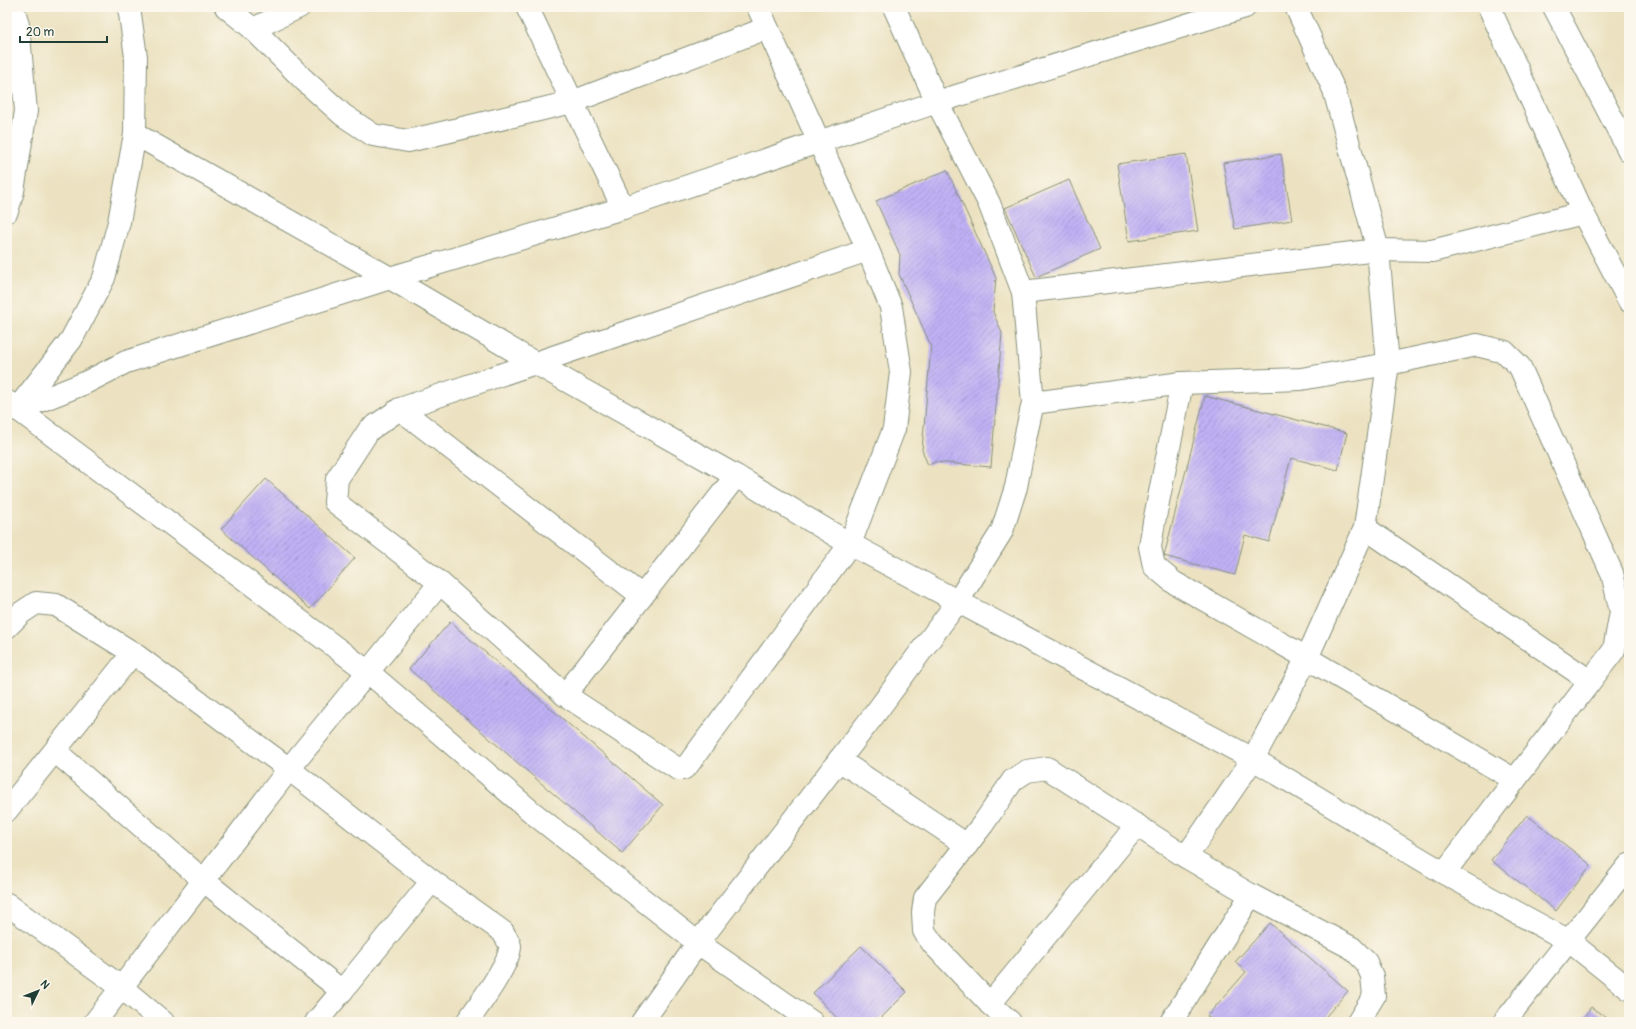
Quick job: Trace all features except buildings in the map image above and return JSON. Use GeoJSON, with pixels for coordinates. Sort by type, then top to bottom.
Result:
{"type":"FeatureCollection","features":[{"type":"Feature","properties":{"kind":"street"},"geometry":{"type":"LineString","coordinates":[[7,211],[13,192],[26,111],[18,25],[13,7]]}},
{"type":"Feature","properties":{"kind":"street"},"geometry":{"type":"LineString","coordinates":[[10,411],[71,340],[104,278],[119,222],[135,134],[136,57],[129,7]]}},
{"type":"Feature","properties":{"kind":"street"},"geometry":{"type":"LineString","coordinates":[[226,7],[253,29],[303,79],[343,115],[373,135],[408,141],[572,102],[767,28]]}},
{"type":"Feature","properties":{"kind":"street"},"geometry":{"type":"LineString","coordinates":[[253,29],[299,7]]}},
{"type":"Feature","properties":{"kind":"street"},"geometry":{"type":"LineString","coordinates":[[527,7],[623,208]]}},
{"type":"Feature","properties":{"kind":"street"},"geometry":{"type":"LineString","coordinates":[[758,7],[820,141],[868,250],[891,307],[901,372],[894,429],[850,544],[687,766],[683,769],[678,769],[565,695],[440,583],[335,502],[337,479],[369,430],[400,409],[868,250]]}},
{"type":"Feature","properties":{"kind":"street"},"geometry":{"type":"LineString","coordinates":[[642,1022],[698,943],[877,711],[958,601],[1002,531],[1016,487],[1033,403],[1023,292],[989,203],[937,102],[894,7]]}},
{"type":"Feature","properties":{"kind":"street"},"geometry":{"type":"LineString","coordinates":[[10,411],[85,383],[126,362],[390,278],[623,208],[1212,11],[1245,7]]}},
{"type":"Feature","properties":{"kind":"street"},"geometry":{"type":"LineString","coordinates":[[1186,857],[1253,759],[1307,658],[1365,528],[1388,364],[1378,250],[1334,90],[1296,7]]}},
{"type":"Feature","properties":{"kind":"street"},"geometry":{"type":"LineString","coordinates":[[1489,7],[1583,213],[1629,301]]}},
{"type":"Feature","properties":{"kind":"street"},"geometry":{"type":"LineString","coordinates":[[1554,7],[1629,151]]}},
{"type":"Feature","properties":{"kind":"street"},"geometry":{"type":"LineString","coordinates":[[135,134],[736,476],[850,544],[1253,759],[1444,873],[1569,941],[1629,989]]}},
{"type":"Feature","properties":{"kind":"street"},"geometry":{"type":"LineString","coordinates":[[1023,292],[1378,250],[1432,251],[1583,213]]}},
{"type":"Feature","properties":{"kind":"street"},"geometry":{"type":"LineString","coordinates":[[1033,403],[1182,384],[1301,378],[1388,364],[1477,345],[1505,352],[1520,367],[1612,573],[1621,612],[1614,650],[1444,873]]}},
{"type":"Feature","properties":{"kind":"street"},"geometry":{"type":"LineString","coordinates":[[1182,384],[1150,547],[1154,566],[1173,582],[1307,658],[1515,780]]}},
{"type":"Feature","properties":{"kind":"street"},"geometry":{"type":"LineString","coordinates":[[400,409],[642,596]]}},
{"type":"Feature","properties":{"kind":"street"},"geometry":{"type":"LineString","coordinates":[[10,411],[367,671],[534,813],[698,943],[812,1022]]}},
{"type":"Feature","properties":{"kind":"street"},"geometry":{"type":"LineString","coordinates":[[565,695],[736,476]]}},
{"type":"Feature","properties":{"kind":"street"},"geometry":{"type":"LineString","coordinates":[[1365,528],[1590,681]]}},
{"type":"Feature","properties":{"kind":"street"},"geometry":{"type":"LineString","coordinates":[[94,1022],[289,768],[440,583]]}},
{"type":"Feature","properties":{"kind":"street"},"geometry":{"type":"LineString","coordinates":[[7,627],[21,612],[36,603],[56,605],[134,653],[289,768],[432,881],[503,932],[510,947],[507,958],[467,1022]]}},
{"type":"Feature","properties":{"kind":"street"},"geometry":{"type":"LineString","coordinates":[[7,810],[134,653]]}},
{"type":"Feature","properties":{"kind":"street"},"geometry":{"type":"LineString","coordinates":[[55,751],[203,880],[342,991]]}},
{"type":"Feature","properties":{"kind":"street"},"geometry":{"type":"LineString","coordinates":[[839,760],[966,845]]}},
{"type":"Feature","properties":{"kind":"street"},"geometry":{"type":"LineString","coordinates":[[1010,1022],[990,1004],[933,944],[924,931],[923,912],[925,898],[1013,780],[1027,771],[1047,768],[1186,857],[1352,948],[1366,962],[1372,976],[1374,996],[1358,1022]]}},
{"type":"Feature","properties":{"kind":"street"},"geometry":{"type":"LineString","coordinates":[[990,1004],[1137,825]]}},
{"type":"Feature","properties":{"kind":"street"},"geometry":{"type":"LineString","coordinates":[[1504,1022],[1629,865]]}},
{"type":"Feature","properties":{"kind":"street"},"geometry":{"type":"LineString","coordinates":[[316,1022],[432,881]]}},
{"type":"Feature","properties":{"kind":"street"},"geometry":{"type":"LineString","coordinates":[[1171,1022],[1252,894]]}},
{"type":"Feature","properties":{"kind":"street"},"geometry":{"type":"LineString","coordinates":[[7,904],[121,987],[163,1022]]}}]}
